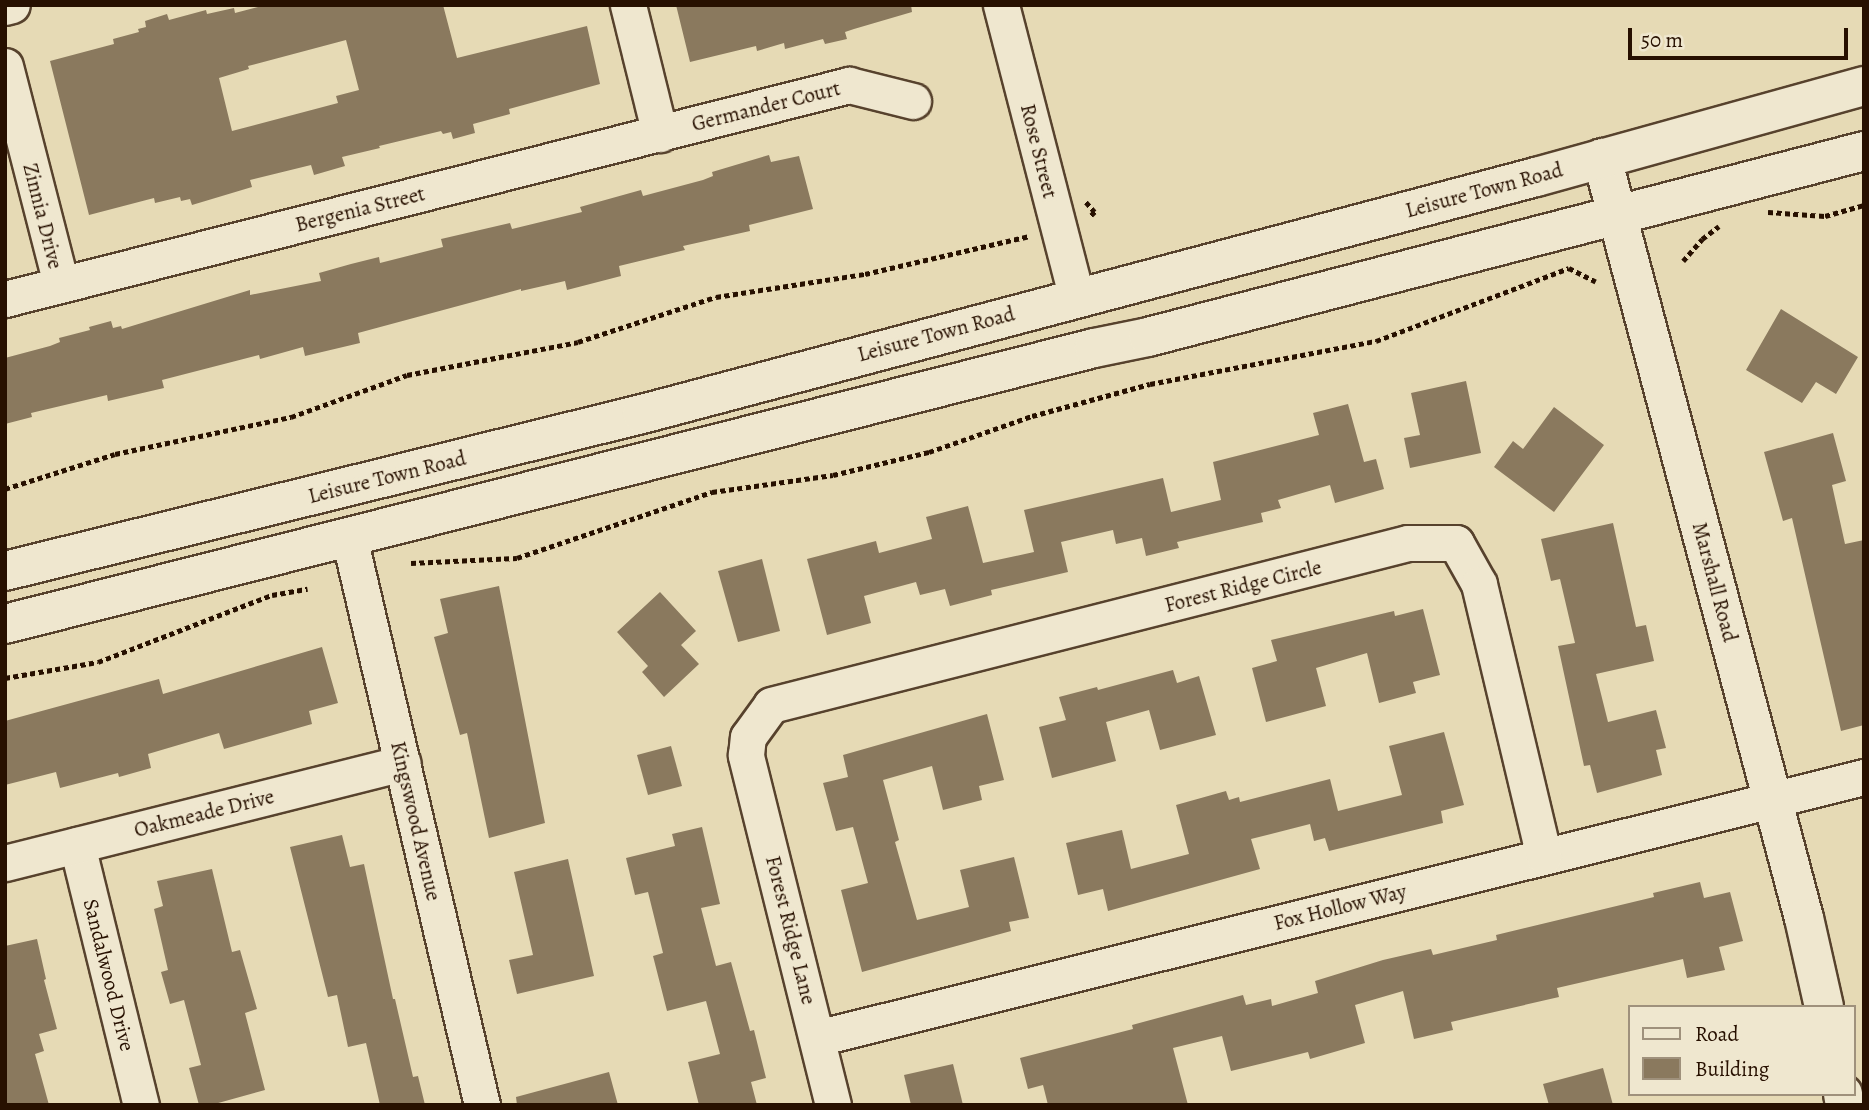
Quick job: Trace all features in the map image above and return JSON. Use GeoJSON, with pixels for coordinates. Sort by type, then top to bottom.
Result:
{"type":"FeatureCollection","features":[{"type":"Feature","properties":{"kind":"main road","name":"Leisure Town Road"},"geometry":{"type":"LineString","coordinates":[[5,571],[642,414],[1864,86]]}},
{"type":"Feature","properties":{"kind":"main road"},"geometry":{"type":"LineString","coordinates":[[5,624],[1619,216],[1864,151]]}},
{"type":"Feature","properties":{"kind":"main road","name":"Marshall Road"},"geometry":{"type":"LineString","coordinates":[[1602,158],[1823,1005]]}},
{"type":"Feature","properties":{"kind":"main road"},"geometry":{"type":"LineString","coordinates":[[349,537],[376,508],[408,490],[642,414]]}},
{"type":"Feature","properties":{"kind":"street"},"geometry":{"type":"LineString","coordinates":[[5,7],[12,5]]}},
{"type":"Feature","properties":{"kind":"street"},"geometry":{"type":"LineString","coordinates":[[628,5],[660,134]]}},
{"type":"Feature","properties":{"kind":"street","name":"Rose Street"},"geometry":{"type":"LineString","coordinates":[[1002,5],[1076,296]]}},
{"type":"Feature","properties":{"kind":"street","name":"Zinnia Drive"},"geometry":{"type":"LineString","coordinates":[[5,66],[61,284]]}},
{"type":"Feature","properties":{"kind":"street","name":"Germander Court"},"geometry":{"type":"LineString","coordinates":[[660,134],[849,85],[913,101]]}},
{"type":"Feature","properties":{"kind":"street","name":"Bergenia Street"},"geometry":{"type":"LineString","coordinates":[[5,299],[660,134]]}},
{"type":"Feature","properties":{"kind":"street","name":"Kingswood Avenue"},"geometry":{"type":"LineString","coordinates":[[349,537],[482,1105]]}},
{"type":"Feature","properties":{"kind":"street","name":"Forest Ridge Circle"},"geometry":{"type":"LineString","coordinates":[[746,755],[748,737],[757,720],[771,705],[1408,543],[1456,543],[1479,584],[1544,856]]}},
{"type":"Feature","properties":{"kind":"street","name":"Forest Ridge Lane"},"geometry":{"type":"LineString","coordinates":[[746,755],[833,1105]]}},
{"type":"Feature","properties":{"kind":"street","name":"Oakmeade Drive"},"geometry":{"type":"LineString","coordinates":[[5,863],[403,763]]}},
{"type":"Feature","properties":{"kind":"street","name":"Fox Hollow Way"},"geometry":{"type":"LineString","coordinates":[[817,1038],[1864,776]]}},
{"type":"Feature","properties":{"kind":"street","name":"Sandalwood Drive"},"geometry":{"type":"LineString","coordinates":[[76,845],[141,1105]]}},
{"type":"Feature","properties":{"kind":"path"},"geometry":{"type":"LineString","coordinates":[[1755,216],[1768,212],[1825,216],[1864,205]]}},
{"type":"Feature","properties":{"kind":"path"},"geometry":{"type":"LineString","coordinates":[[1683,261],[1716,226],[1729,223]]}},
{"type":"Feature","properties":{"kind":"path"},"geometry":{"type":"LineString","coordinates":[[5,489],[116,454],[291,417],[407,375],[578,342],[716,297],[865,274],[1030,235]]}},
{"type":"Feature","properties":{"kind":"path"},"geometry":{"type":"LineString","coordinates":[[411,563],[517,558],[712,492],[833,475],[929,452],[1032,416],[1150,384],[1376,341],[1569,268],[1596,282]]}},
{"type":"Feature","properties":{"kind":"path"},"geometry":{"type":"LineString","coordinates":[[5,678],[98,662],[272,595],[307,589]]}},
{"type":"Feature","properties":{"kind":"building"},"geometry":{"type":"Polygon","coordinates":[[[266,5],[443,5],[457,58],[587,26],[600,84],[509,109],[510,114],[473,124],[475,133],[453,139],[451,132],[443,134],[441,131],[379,146],[380,148],[342,157],[345,166],[314,175],[311,165],[250,180],[252,187],[192,205],[190,199],[181,201],[180,197],[155,203],[154,198],[89,215],[50,61],[114,44],[113,39],[139,32],[138,29],[146,27],[145,21],[167,14],[169,20],[206,10],[207,14],[234,8],[235,13],[266,5]],[[346,40],[248,66],[249,69],[219,78],[232,131],[338,103],[336,96],[359,90],[346,40]]]}},
{"type":"Feature","properties":{"kind":"building"},"geometry":{"type":"Polygon","coordinates":[[[676,5],[911,5],[912,12],[845,32],[847,39],[825,44],[823,39],[785,49],[784,43],[757,51],[756,46],[690,62],[676,5]]]}},
{"type":"Feature","properties":{"kind":"building"},"geometry":{"type":"Polygon","coordinates":[[[769,155],[771,162],[799,156],[813,209],[749,225],[750,231],[683,246],[685,250],[619,266],[621,276],[567,290],[565,281],[521,289],[358,333],[360,343],[305,356],[303,347],[260,359],[259,355],[162,380],[164,388],[108,401],[107,395],[31,413],[32,417],[5,424],[5,358],[50,346],[60,342],[59,338],[90,330],[89,327],[111,321],[113,328],[121,326],[122,329],[250,290],[250,295],[321,281],[319,273],[379,257],[380,263],[443,247],[441,239],[510,223],[512,229],[582,212],[580,207],[641,190],[643,196],[703,180],[713,176],[712,172],[769,155]]]}},
{"type":"Feature","properties":{"kind":"building"},"geometry":{"type":"Polygon","coordinates":[[[1781,309],[1858,357],[1836,394],[1816,382],[1802,403],[1746,370],[1781,309]]]}},
{"type":"Feature","properties":{"kind":"building"},"geometry":{"type":"Polygon","coordinates":[[[1466,381],[1481,453],[1410,468],[1404,438],[1420,435],[1411,393],[1466,381]]]}},
{"type":"Feature","properties":{"kind":"building"},"geometry":{"type":"Polygon","coordinates":[[[1348,404],[1364,462],[1376,459],[1384,489],[1335,503],[1330,485],[1278,500],[1281,508],[1261,513],[1263,522],[1177,542],[1179,548],[1146,556],[1142,538],[1116,544],[1113,530],[1061,542],[1068,572],[991,590],[992,595],[950,606],[945,589],[920,595],[916,582],[864,596],[871,623],[827,635],[807,559],[876,541],[879,553],[932,539],[926,517],[968,506],[983,563],[1034,552],[1024,510],[1163,478],[1171,512],[1221,500],[1213,462],[1319,435],[1313,413],[1348,404]]]}},
{"type":"Feature","properties":{"kind":"building"},"geometry":{"type":"Polygon","coordinates":[[[1554,407],[1604,445],[1554,512],[1494,467],[1513,441],[1523,449],[1554,407]]]}},
{"type":"Feature","properties":{"kind":"building"},"geometry":{"type":"Polygon","coordinates":[[[1833,433],[1846,481],[1832,485],[1845,544],[1864,540],[1864,725],[1841,731],[1792,518],[1783,521],[1764,452],[1833,433]]]}},
{"type":"Feature","properties":{"kind":"building"},"geometry":{"type":"Polygon","coordinates":[[[1613,523],[1636,627],[1646,625],[1654,661],[1596,674],[1608,722],[1656,710],[1666,748],[1656,750],[1662,775],[1597,793],[1590,765],[1584,766],[1558,646],[1575,643],[1560,579],[1551,581],[1541,539],[1613,523]]]}},
{"type":"Feature","properties":{"kind":"building"},"geometry":{"type":"Polygon","coordinates":[[[762,559],[780,631],[738,642],[718,571],[762,559]]]}},
{"type":"Feature","properties":{"kind":"building"},"geometry":{"type":"Polygon","coordinates":[[[499,586],[545,823],[489,838],[467,733],[460,735],[434,637],[448,633],[440,599],[499,586]]]}},
{"type":"Feature","properties":{"kind":"building"},"geometry":{"type":"Polygon","coordinates":[[[660,592],[696,631],[681,645],[699,664],[664,697],[642,672],[648,666],[617,632],[660,592]]]}},
{"type":"Feature","properties":{"kind":"building"},"geometry":{"type":"Polygon","coordinates":[[[1423,609],[1440,675],[1413,682],[1416,693],[1379,703],[1367,653],[1316,668],[1326,706],[1266,722],[1252,668],[1277,661],[1271,640],[1394,611],[1395,616],[1423,609]]]}},
{"type":"Feature","properties":{"kind":"building"},"geometry":{"type":"Polygon","coordinates":[[[322,647],[338,703],[309,711],[312,724],[224,749],[219,733],[148,754],[151,768],[119,777],[118,773],[60,788],[56,772],[5,785],[5,721],[159,679],[163,694],[322,647]]]}},
{"type":"Feature","properties":{"kind":"building"},"geometry":{"type":"Polygon","coordinates":[[[1173,670],[1177,683],[1199,676],[1216,735],[1160,750],[1149,710],[1106,722],[1116,761],[1052,778],[1039,727],[1066,720],[1059,697],[1097,687],[1098,690],[1173,670]]]}},
{"type":"Feature","properties":{"kind":"building"},"geometry":{"type":"Polygon","coordinates":[[[987,714],[1004,780],[979,786],[982,800],[943,810],[932,766],[883,780],[899,840],[895,842],[917,920],[969,907],[960,870],[1014,857],[1029,918],[1009,922],[1011,931],[862,972],[841,890],[868,883],[853,827],[836,831],[823,783],[848,777],[843,755],[987,714]]]}},
{"type":"Feature","properties":{"kind":"building"},"geometry":{"type":"Polygon","coordinates":[[[1444,732],[1464,805],[1441,811],[1443,823],[1329,851],[1325,838],[1314,841],[1310,824],[1251,839],[1260,869],[1108,911],[1103,889],[1078,895],[1066,843],[1122,830],[1131,869],[1189,854],[1176,805],[1226,791],[1229,800],[1239,797],[1240,802],[1330,779],[1338,811],[1402,795],[1389,746],[1444,732]]]}},
{"type":"Feature","properties":{"kind":"building"},"geometry":{"type":"Polygon","coordinates":[[[671,746],[682,786],[648,795],[637,755],[671,746]]]}},
{"type":"Feature","properties":{"kind":"building"},"geometry":{"type":"Polygon","coordinates":[[[702,827],[720,904],[701,908],[716,966],[731,962],[750,1031],[754,1030],[766,1078],[751,1082],[757,1105],[699,1105],[688,1062],[720,1054],[706,1001],[667,1011],[653,956],[663,953],[648,892],[635,895],[626,858],[675,846],[672,834],[702,827]]]}},
{"type":"Feature","properties":{"kind":"building"},"geometry":{"type":"Polygon","coordinates":[[[342,835],[350,867],[364,864],[393,999],[413,1077],[418,1076],[425,1105],[380,1105],[366,1043],[348,1047],[337,995],[328,997],[290,847],[342,835]]]}},
{"type":"Feature","properties":{"kind":"building"},"geometry":{"type":"Polygon","coordinates":[[[568,859],[594,976],[517,994],[509,960],[533,955],[514,872],[568,859]]]}},
{"type":"Feature","properties":{"kind":"building"},"geometry":{"type":"Polygon","coordinates":[[[212,869],[232,952],[240,950],[257,1009],[245,1013],[265,1090],[211,1105],[199,1105],[189,1068],[201,1065],[184,1000],[170,1004],[161,972],[168,970],[154,909],[163,906],[157,881],[212,869]]]}},
{"type":"Feature","properties":{"kind":"building"},"geometry":{"type":"Polygon","coordinates":[[[1700,882],[1704,898],[1730,892],[1743,941],[1719,947],[1725,970],[1687,978],[1683,959],[1557,988],[1559,997],[1451,1022],[1453,1030],[1414,1039],[1403,991],[1355,1005],[1365,1043],[1310,1059],[1308,1052],[1231,1071],[1222,1036],[1173,1048],[1188,1105],[1048,1105],[1043,1085],[1028,1089],[1020,1058],[1133,1029],[1132,1025],[1243,995],[1246,1005],[1271,999],[1272,1006],[1318,993],[1315,981],[1383,960],[1431,949],[1433,955],[1497,940],[1496,935],[1654,897],[1653,893],[1700,882]]]}},
{"type":"Feature","properties":{"kind":"building"},"geometry":{"type":"Polygon","coordinates":[[[37,939],[57,1029],[39,1034],[44,1051],[35,1054],[49,1105],[5,1105],[5,946],[37,939]]]}},
{"type":"Feature","properties":{"kind":"building"},"geometry":{"type":"Polygon","coordinates":[[[953,1064],[963,1105],[911,1105],[904,1075],[953,1064]]]}},
{"type":"Feature","properties":{"kind":"building"},"geometry":{"type":"Polygon","coordinates":[[[1603,1068],[1613,1105],[1549,1105],[1543,1084],[1603,1068]]]}},
{"type":"Feature","properties":{"kind":"building"},"geometry":{"type":"Polygon","coordinates":[[[609,1072],[618,1105],[517,1105],[516,1097],[609,1072]]]}}]}
